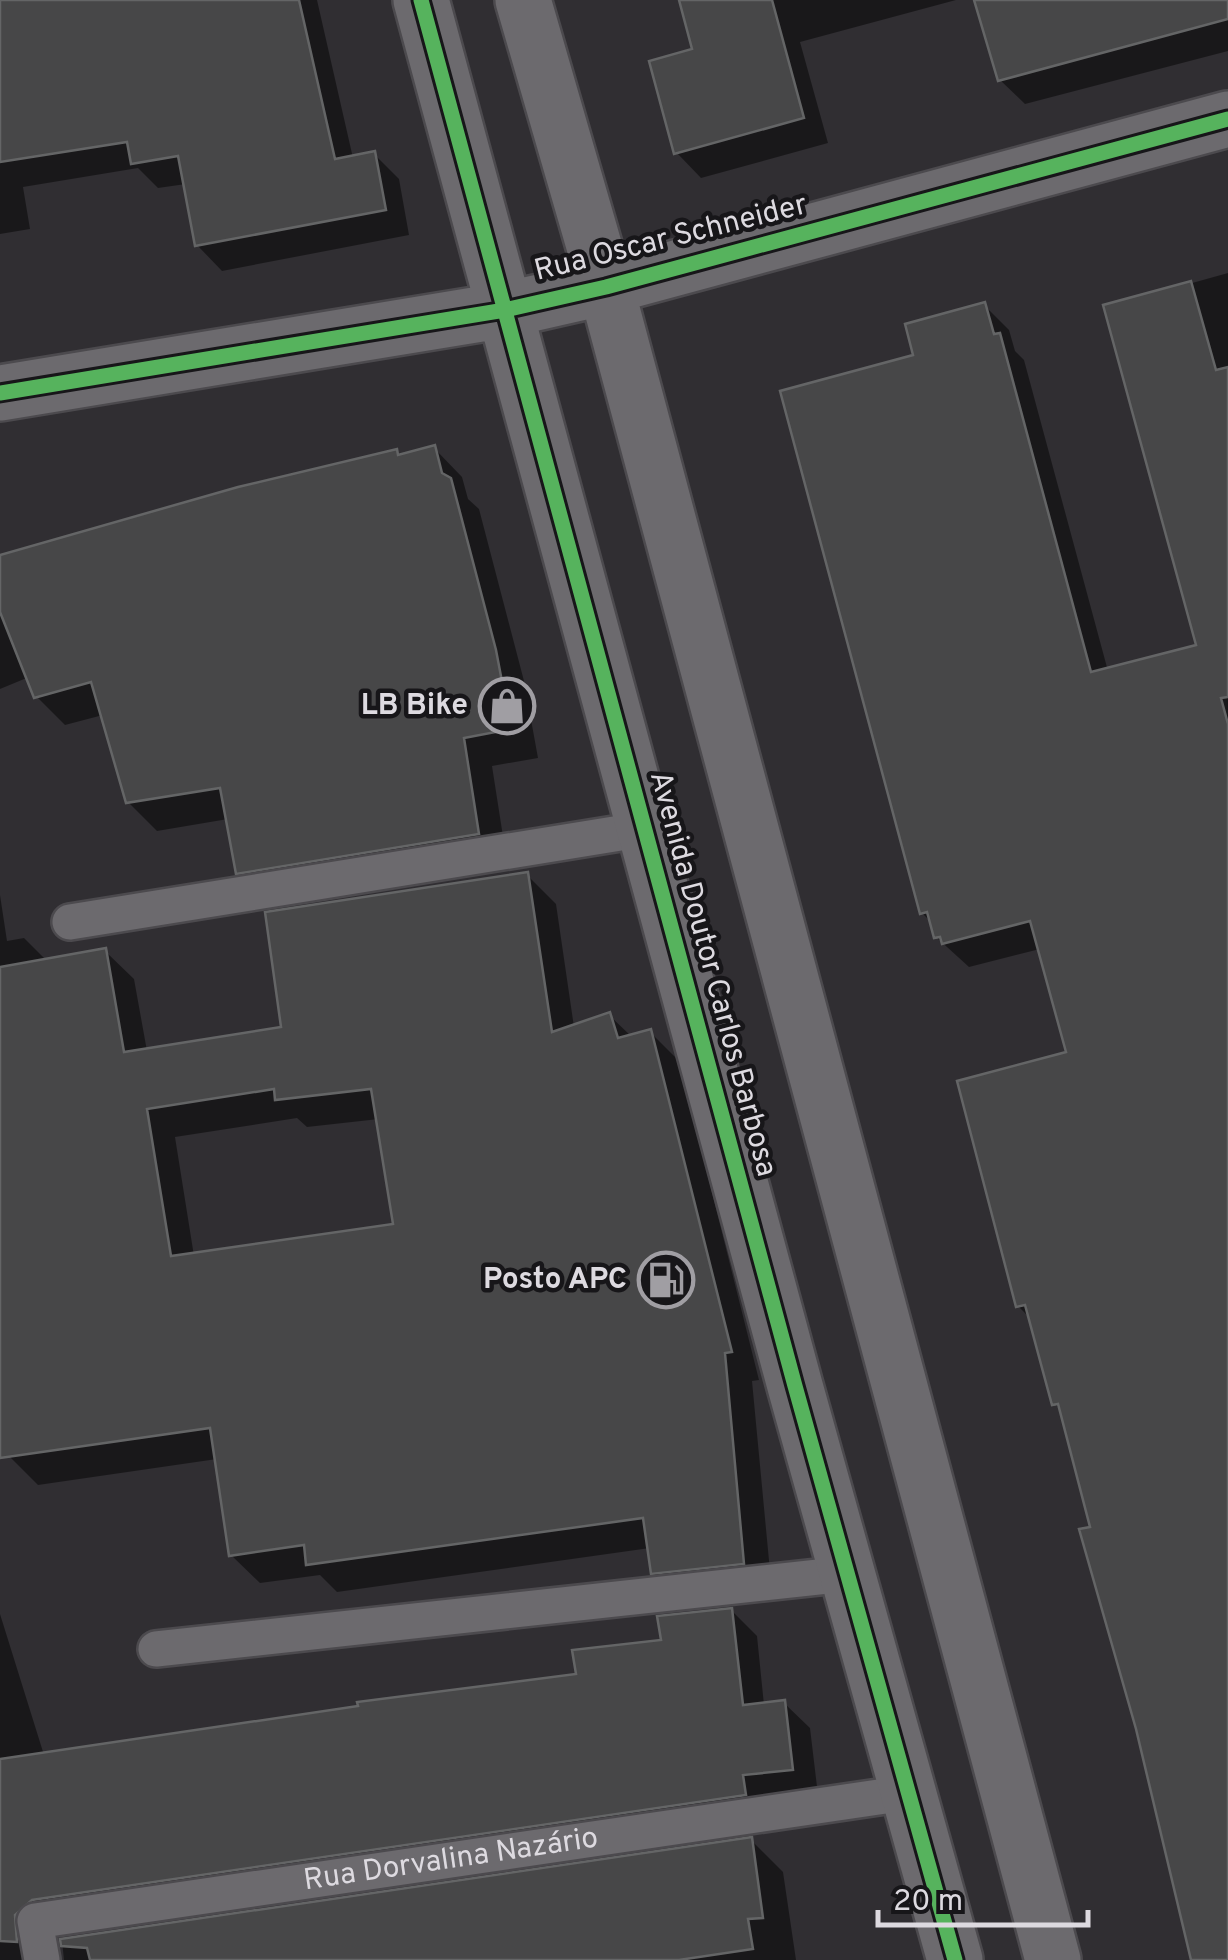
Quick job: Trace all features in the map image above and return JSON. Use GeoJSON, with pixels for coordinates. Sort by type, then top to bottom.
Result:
{"type":"FeatureCollection","features":[{"type":"Feature","properties":{"kind":"street","name":"Avenida Doutor Carlos Barbosa"},"geometry":{"type":"LineString","coordinates":[[422,0],[846,1574],[955,1960]]}},
{"type":"Feature","properties":{"kind":"street"},"geometry":{"type":"LineString","coordinates":[[523,0],[606,287],[1053,1960]]}},
{"type":"Feature","properties":{"kind":"street","name":"Rua Oscar Schneider"},"geometry":{"type":"LineString","coordinates":[[0,392],[504,310],[606,287],[1228,119]]}},
{"type":"Feature","properties":{"kind":"lane"},"geometry":{"type":"LineString","coordinates":[[70,922],[645,830]]}},
{"type":"Feature","properties":{"kind":"lane"},"geometry":{"type":"LineString","coordinates":[[156,1649],[846,1574]]}},
{"type":"Feature","properties":{"kind":"lane","name":"Rua Dorvalina Nazário"},"geometry":{"type":"LineString","coordinates":[[42,1960],[35,1921],[906,1793]]}},
{"type":"Feature","properties":{"kind":"building"},"geometry":{"type":"Polygon","coordinates":[[[0,0],[299,0],[335,159],[375,151],[386,210],[195,246],[178,156],[131,164],[127,142],[0,162],[0,0]]]}},
{"type":"Feature","properties":{"kind":"building"},"geometry":{"type":"Polygon","coordinates":[[[679,0],[772,0],[804,118],[674,154],[649,61],[692,49],[679,0]]]}},
{"type":"Feature","properties":{"kind":"building"},"geometry":{"type":"Polygon","coordinates":[[[974,0],[1228,0],[1228,19],[998,81],[974,0]]]}},
{"type":"Feature","properties":{"kind":"building"},"geometry":{"type":"Polygon","coordinates":[[[1191,281],[1216,370],[1228,367],[1228,697],[1221,698],[1228,724],[1228,1960],[1191,1960],[1136,1729],[1079,1529],[1090,1527],[1058,1404],[1052,1405],[1025,1305],[1016,1307],[957,1081],[1066,1052],[1030,921],[942,944],[940,937],[934,938],[927,912],[920,914],[780,391],[913,355],[905,324],[985,302],[994,334],[1000,333],[1091,672],[1196,645],[1103,305],[1191,281]]]}},
{"type":"Feature","properties":{"kind":"building"},"geometry":{"type":"Polygon","coordinates":[[[435,445],[442,473],[451,478],[496,650],[511,729],[464,738],[479,834],[236,874],[220,788],[126,803],[91,682],[34,698],[0,612],[0,555],[238,487],[397,449],[398,455],[435,445]]]}},
{"type":"Feature","properties":{"kind":"building"},"geometry":{"type":"Polygon","coordinates":[[[528,872],[552,1032],[610,1012],[618,1038],[651,1029],[732,1352],[725,1353],[744,1564],[651,1574],[643,1518],[306,1565],[304,1545],[229,1556],[210,1428],[0,1458],[0,967],[106,948],[124,1052],[281,1027],[265,912],[528,872]],[[274,1089],[147,1109],[171,1256],[393,1224],[371,1089],[275,1100],[274,1089]]]}},
{"type":"Feature","properties":{"kind":"building"},"geometry":{"type":"Polygon","coordinates":[[[732,1608],[743,1705],[785,1700],[793,1770],[743,1775],[746,1795],[32,1900],[15,1915],[17,1942],[0,1941],[0,1759],[358,1706],[357,1702],[576,1674],[572,1650],[661,1640],[657,1616],[732,1608]]]}},
{"type":"Feature","properties":{"kind":"building"},"geometry":{"type":"Polygon","coordinates":[[[752,1837],[763,1918],[748,1919],[753,1949],[679,1960],[90,1960],[87,1948],[61,1946],[60,1939],[752,1837]]]}},
{"type":"Feature","properties":{"kind":"cycle path"},"geometry":{"type":"LineString","coordinates":[[421,0],[795,1386],[955,1960]]}},
{"type":"Feature","properties":{"kind":"cycle path"},"geometry":{"type":"LineString","coordinates":[[0,393],[505,310],[606,287],[1228,119]]}},
{"type":"Feature","properties":{"kind":"place","name":"LB Bike"},"geometry":{"type":"Point","coordinates":[507,706]}},
{"type":"Feature","properties":{"kind":"place","name":"Posto APC"},"geometry":{"type":"Point","coordinates":[666,1280]}}]}
